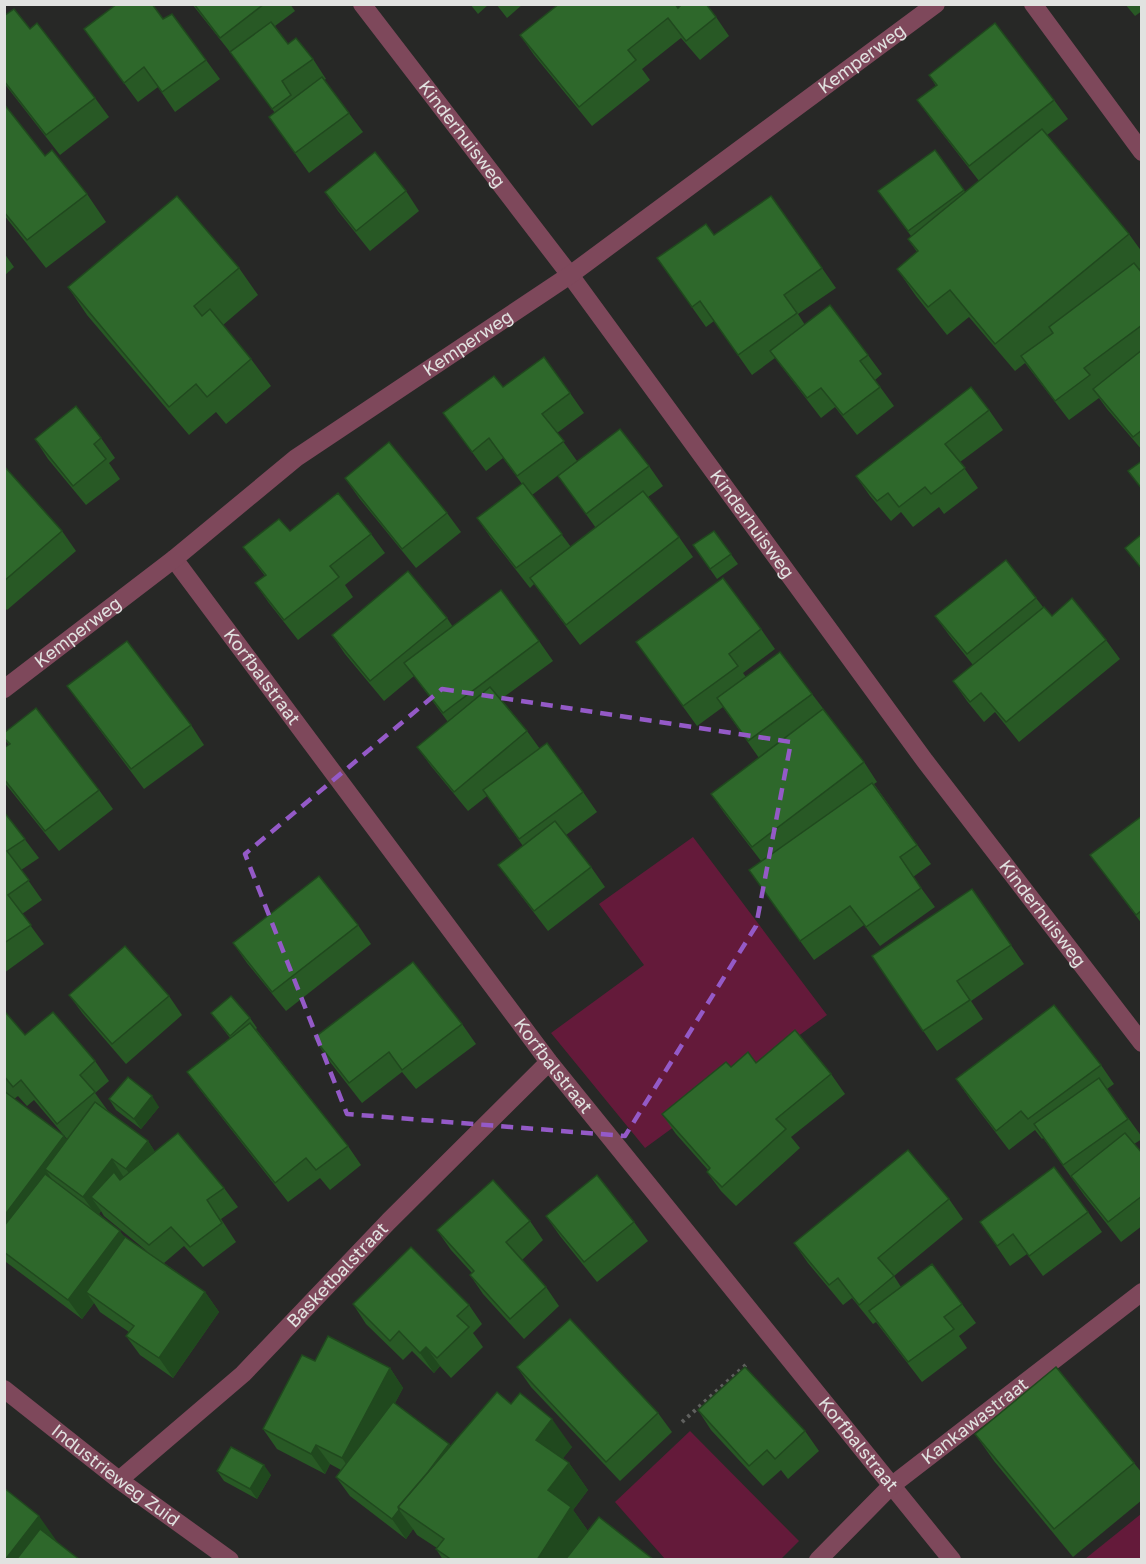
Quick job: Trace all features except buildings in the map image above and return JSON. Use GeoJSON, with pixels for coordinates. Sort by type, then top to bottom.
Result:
{"type":"FeatureCollection","features":[{"type":"Feature","properties":{"kind":"street","name":"Kinderhuisweg"},"geometry":{"type":"LineString","coordinates":[[362,4],[570,274],[925,761],[1142,1043]]}},
{"type":"Feature","properties":{"kind":"street","name":"Kemperweg"},"geometry":{"type":"LineString","coordinates":[[4,689],[174,559],[296,458],[570,274],[936,4]]}},
{"type":"Feature","properties":{"kind":"street"},"geometry":{"type":"LineString","coordinates":[[1033,4],[1142,152]]}},
{"type":"Feature","properties":{"kind":"street","name":"Korfbalstraat"},"geometry":{"type":"LineString","coordinates":[[174,559],[549,1062],[952,1560]]}},
{"type":"Feature","properties":{"kind":"street","name":"Basketbalstraat"},"geometry":{"type":"LineString","coordinates":[[119,1480],[243,1374],[381,1230],[549,1062]]}},
{"type":"Feature","properties":{"kind":"street","name":"Kankawastraat"},"geometry":{"type":"LineString","coordinates":[[818,1560],[891,1486],[1142,1292]]}},
{"type":"Feature","properties":{"kind":"street","name":"Industrieweg Zuid"},"geometry":{"type":"LineString","coordinates":[[4,1389],[119,1480],[230,1560]]}},
{"type":"Feature","properties":{"kind":"path"},"geometry":{"type":"LineString","coordinates":[[682,1422],[774,1341]]}},
{"type":"Feature","properties":{"kind":"highlighted area"},"geometry":{"type":"Polygon","coordinates":[[[442,689],[791,742],[756,926],[625,1136],[347,1114],[245,854],[442,689]]]}},
{"type":"Feature","properties":{"kind":"shaded area"},"geometry":{"type":"Polygon","coordinates":[[[693,837],[827,1015],[645,1148],[551,1033],[644,965],[599,904],[693,837]]]}},
{"type":"Feature","properties":{"kind":"shaded area"},"geometry":{"type":"Polygon","coordinates":[[[690,1431],[799,1541],[781,1559],[665,1559],[615,1502],[690,1431]]]}},
{"type":"Feature","properties":{"kind":"shaded area"},"geometry":{"type":"Polygon","coordinates":[[[1141,1514],[1141,1559],[1085,1559],[1141,1514]]]}}]}
